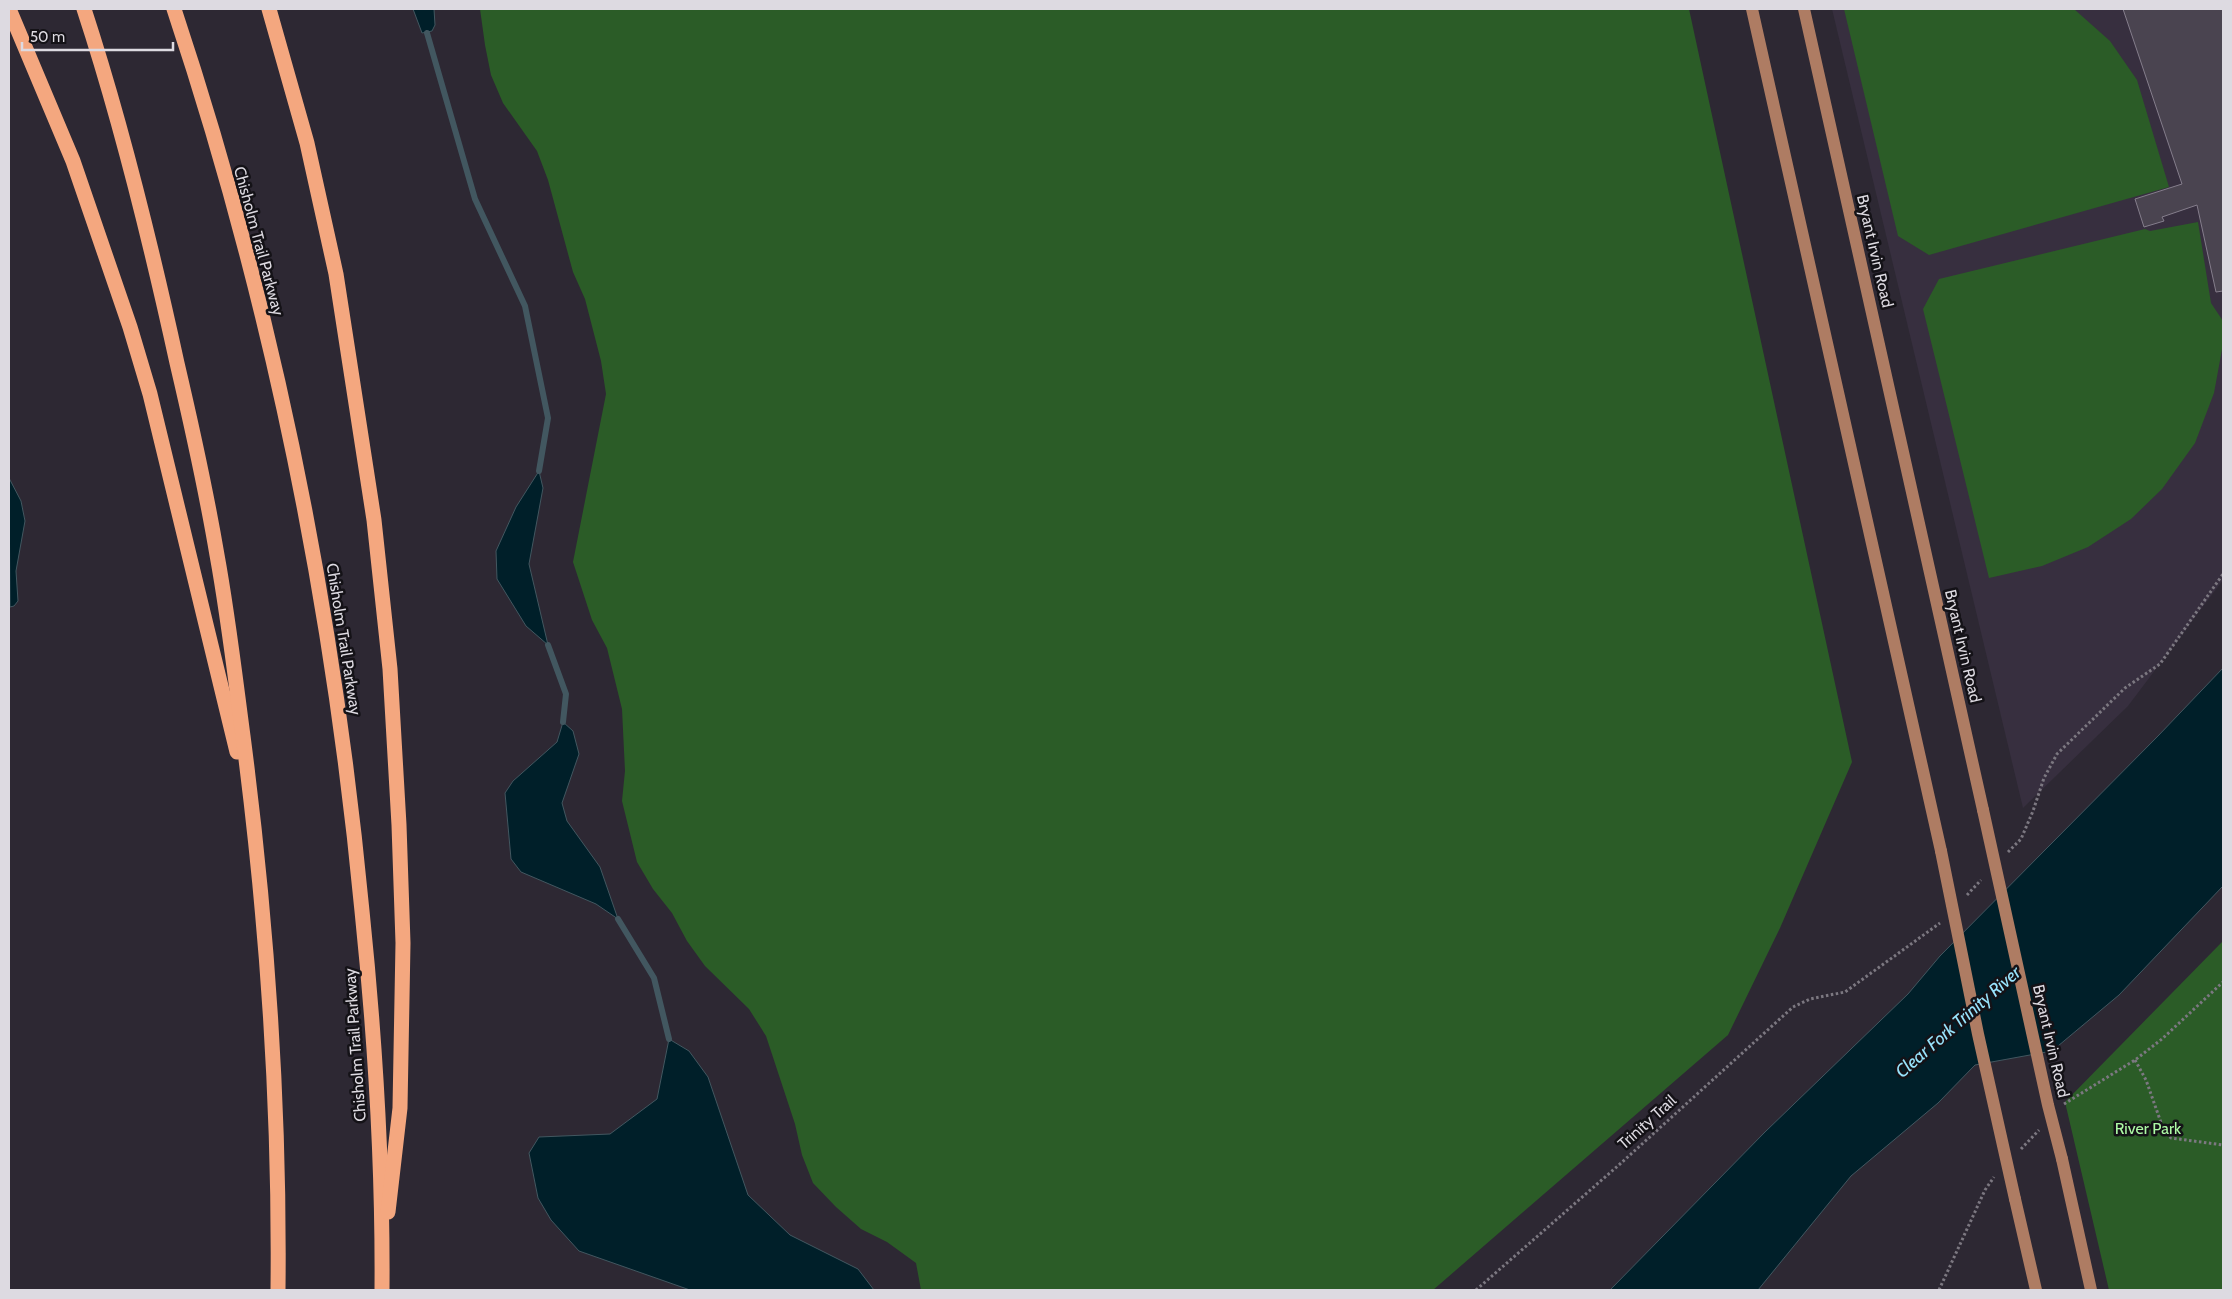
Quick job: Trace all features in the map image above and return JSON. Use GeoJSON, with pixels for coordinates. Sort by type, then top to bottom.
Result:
{"type":"FeatureCollection","features":[{"type":"Feature","properties":{"kind":"highway"},"geometry":{"type":"LineString","coordinates":[[9,9],[84,189],[150,394],[255,828]]}},
{"type":"Feature","properties":{"kind":"highway"},"geometry":{"type":"LineString","coordinates":[[84,9],[115,110],[157,270],[199,461],[230,635],[255,828],[275,1083],[279,1213],[278,1290]]}},
{"type":"Feature","properties":{"kind":"highway","name":"Chisholm Trail Parkway"},"geometry":{"type":"LineString","coordinates":[[174,9],[217,152],[262,319],[299,486],[326,629],[356,850],[368,969],[376,1088],[383,1263],[382,1290]]}},
{"type":"Feature","properties":{"kind":"highway"},"geometry":{"type":"LineString","coordinates":[[269,9],[307,143],[336,274],[371,502],[390,669],[399,825],[402,943],[400,1108],[383,1263]]}},
{"type":"Feature","properties":{"kind":"main road"},"geometry":{"type":"LineString","coordinates":[[1752,9],[1941,851],[1978,1034],[2036,1290]]}},
{"type":"Feature","properties":{"kind":"main road","name":"Bryant Irvin Road"},"geometry":{"type":"LineString","coordinates":[[1804,9],[2048,1105],[2091,1290]]}},
{"type":"Feature","properties":{"kind":"path"},"geometry":{"type":"LineString","coordinates":[[2007,853],[2021,839],[2044,778],[2057,754],[2125,688],[2160,664],[2223,574]]}},
{"type":"Feature","properties":{"kind":"path"},"geometry":{"type":"LineString","coordinates":[[1966,896],[1986,875]]}},
{"type":"Feature","properties":{"kind":"path","name":"Trinity Trail"},"geometry":{"type":"LineString","coordinates":[[1476,1290],[1620,1164],[1793,1007],[1810,999],[1845,992],[1945,918]]}},
{"type":"Feature","properties":{"kind":"path"},"geometry":{"type":"LineString","coordinates":[[2135,1060],[2146,1080],[2164,1131],[2171,1138],[2223,1145]]}},
{"type":"Feature","properties":{"kind":"shaded area"},"geometry":{"type":"Polygon","coordinates":[[[1832,9],[2223,9],[2223,580],[2128,706],[2023,808],[1832,9]]]}},
{"type":"Feature","properties":{"kind":"green space"},"geometry":{"type":"Polygon","coordinates":[[[480,9],[1689,9],[1852,762],[1780,928],[1728,1035],[1433,1290],[921,1290],[916,1263],[887,1242],[861,1229],[813,1183],[802,1155],[795,1124],[766,1036],[749,1009],[705,966],[637,862],[622,801],[625,771],[622,709],[607,648],[592,620],[573,562],[606,394],[601,361],[585,299],[573,272],[548,180],[537,151],[503,103],[491,75],[480,9]]]}},
{"type":"Feature","properties":{"kind":"green space"},"geometry":{"type":"Polygon","coordinates":[[[1844,9],[2074,9],[2110,41],[2137,80],[2169,187],[1929,255],[1898,236],[1844,9]]]}},
{"type":"Feature","properties":{"kind":"green space"},"geometry":{"type":"Polygon","coordinates":[[[2198,222],[2211,303],[2223,321],[2223,344],[2214,393],[2195,443],[2162,489],[2131,519],[2088,547],[2042,566],[1989,578],[1923,309],[1939,279],[2145,229],[2150,231],[2198,222]]]}},
{"type":"Feature","properties":{"kind":"green space","name":"River Park"},"geometry":{"type":"Polygon","coordinates":[[[2223,941],[2223,1290],[2109,1290],[2065,1102],[2223,941]]]}},
{"type":"Feature","properties":{"kind":"water"},"geometry":{"type":"Polygon","coordinates":[[[413,9],[434,9],[435,25],[432,31],[422,33],[413,9]]]}},
{"type":"Feature","properties":{"kind":"water"},"geometry":{"type":"Polygon","coordinates":[[[539,471],[543,488],[529,564],[548,645],[526,626],[497,579],[496,551],[516,507],[539,471]]]}},
{"type":"Feature","properties":{"kind":"water"},"geometry":{"type":"Polygon","coordinates":[[[9,478],[21,501],[25,521],[16,571],[18,601],[14,606],[10,607],[9,478]]]}},
{"type":"Feature","properties":{"kind":"water","name":"Clear Fork Trinity River"},"geometry":{"type":"Polygon","coordinates":[[[2223,668],[2223,886],[2119,995],[2052,1051],[1975,1065],[1938,1103],[1851,1176],[1758,1290],[1610,1290],[1765,1132],[1908,994],[1940,956],[2223,668]]]}},
{"type":"Feature","properties":{"kind":"water"},"geometry":{"type":"Polygon","coordinates":[[[563,722],[573,731],[579,754],[562,803],[567,821],[600,867],[618,919],[596,904],[521,872],[511,859],[505,793],[513,781],[557,742],[563,722]]]}},
{"type":"Feature","properties":{"kind":"water"},"geometry":{"type":"Polygon","coordinates":[[[669,1039],[689,1051],[708,1077],[748,1195],[790,1235],[858,1269],[874,1290],[690,1290],[579,1251],[551,1220],[538,1198],[529,1153],[539,1137],[610,1134],[657,1099],[669,1039]]]}},
{"type":"Feature","properties":{"kind":"building"},"geometry":{"type":"Polygon","coordinates":[[[2123,9],[2223,9],[2223,291],[2216,292],[2197,205],[2162,217],[2164,221],[2144,227],[2135,199],[2182,184],[2123,9]]]}},
{"type":"Feature","properties":{"kind":"waterway"},"geometry":{"type":"LineString","coordinates":[[427,33],[475,199],[525,306],[548,418],[539,471]]}},
{"type":"Feature","properties":{"kind":"waterway"},"geometry":{"type":"LineString","coordinates":[[548,645],[566,694],[563,722]]}},
{"type":"Feature","properties":{"kind":"waterway"},"geometry":{"type":"LineString","coordinates":[[618,919],[654,978],[669,1039]]}}]}
